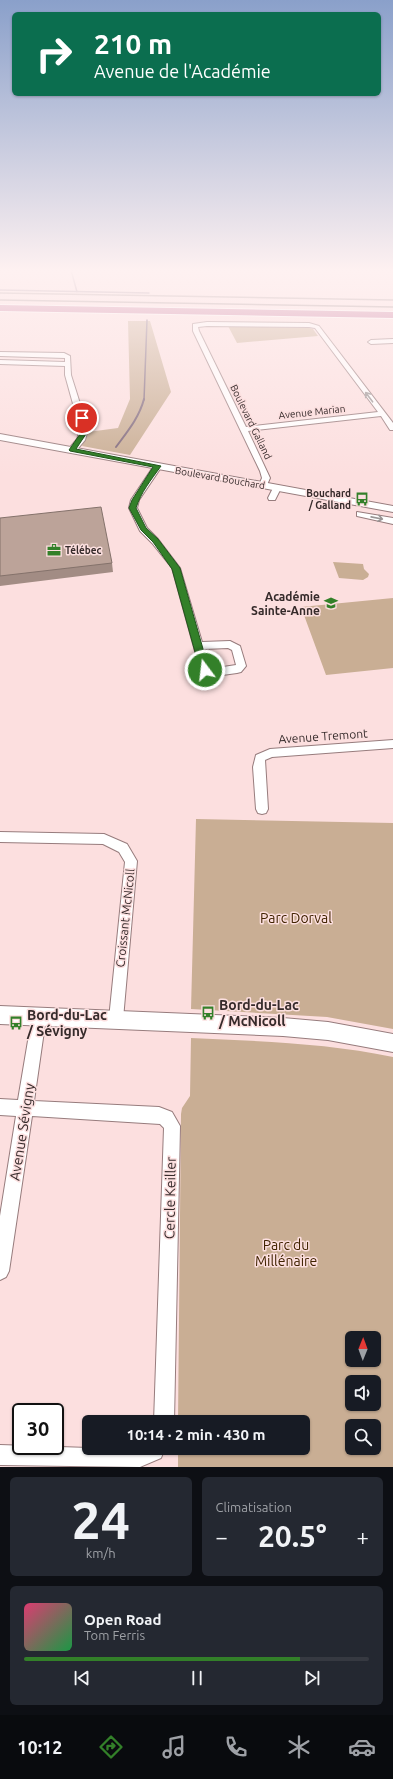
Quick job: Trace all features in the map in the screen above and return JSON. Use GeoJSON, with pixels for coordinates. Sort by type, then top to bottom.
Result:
{"type":"FeatureCollection","features":[{"type":"Feature","properties":{"kind":"main road","name":"Boulevard Bouchard"},"geometry":{"type":"LineString","coordinates":[[0,437],[263,485],[274,493],[393,509]]}},
{"type":"Feature","properties":{"kind":"street","name":"Boulevard Galland"},"geometry":{"type":"LineString","coordinates":[[200,338],[266,475],[263,485]]}},
{"type":"Feature","properties":{"kind":"street","name":"Boulevard Galland"},"geometry":{"type":"LineString","coordinates":[[324,338],[382,414]]}},
{"type":"Feature","properties":{"kind":"street"},"geometry":{"type":"LineString","coordinates":[[371,342],[393,341]]}},
{"type":"Feature","properties":{"kind":"street"},"geometry":{"type":"LineString","coordinates":[[0,354],[64,355],[68,357],[67,364],[69,377],[83,425],[82,437],[72,450]]}},
{"type":"Feature","properties":{"kind":"street"},"geometry":{"type":"LineString","coordinates":[[0,362],[67,364]]}},
{"type":"Feature","properties":{"kind":"street"},"geometry":{"type":"LineString","coordinates":[[382,414],[393,428]]}},
{"type":"Feature","properties":{"kind":"street","name":"Avenue Marian"},"geometry":{"type":"LineString","coordinates":[[244,429],[382,414]]}},
{"type":"Feature","properties":{"kind":"street"},"geometry":{"type":"LineString","coordinates":[[158,466],[135,500],[133,508],[143,529],[155,541],[176,568],[198,646]]}},
{"type":"Feature","properties":{"kind":"street"},"geometry":{"type":"LineString","coordinates":[[360,514],[393,521]]}},
{"type":"Feature","properties":{"kind":"street","name":"Avenue Tremont"},"geometry":{"type":"LineString","coordinates":[[262,809],[259,767],[260,758],[270,753],[393,744]]}},
{"type":"Feature","properties":{"kind":"street","name":"Croissant McNicoll"},"geometry":{"type":"LineString","coordinates":[[0,837],[104,839],[123,848],[131,861],[116,1019]]}},
{"type":"Feature","properties":{"kind":"street"},"geometry":{"type":"LineString","coordinates":[[0,1015],[116,1019],[328,1031],[393,1042]]}},
{"type":"Feature","properties":{"kind":"street","name":"Avenue Sévigny"},"geometry":{"type":"LineString","coordinates":[[0,1271],[40,1017]]}},
{"type":"Feature","properties":{"kind":"street"},"geometry":{"type":"LineString","coordinates":[[0,1107],[25,1108]]}},
{"type":"Feature","properties":{"kind":"street","name":"Cercle Keiller"},"geometry":{"type":"LineString","coordinates":[[25,1108],[159,1115],[166,1118],[172,1126],[164,1415]]}},
{"type":"Feature","properties":{"kind":"street"},"geometry":{"type":"LineString","coordinates":[[0,1455],[138,1458],[145,1455]]}},
{"type":"Feature","properties":{"kind":"green space"},"geometry":{"type":"Polygon","coordinates":[[[128,338],[155,338],[171,392],[130,455],[82,446],[88,432],[118,428],[130,399],[128,338]]]}},
{"type":"Feature","properties":{"kind":"green space"},"geometry":{"type":"Polygon","coordinates":[[[235,338],[290,338],[237,343],[235,338]]]}},
{"type":"Feature","properties":{"kind":"green space"},"geometry":{"type":"Polygon","coordinates":[[[333,562],[363,564],[364,569],[369,574],[368,577],[363,580],[339,578],[333,562]]]}},
{"type":"Feature","properties":{"kind":"green space"},"geometry":{"type":"Polygon","coordinates":[[[393,598],[393,668],[326,675],[301,607],[393,598]]]}},
{"type":"Feature","properties":{"kind":"green space","name":"Parc Dorval"},"geometry":{"type":"Polygon","coordinates":[[[196,819],[393,823],[393,1029],[327,1017],[191,1009],[196,819]]]}},
{"type":"Feature","properties":{"kind":"green space","name":"Parc du Millénaire"},"geometry":{"type":"Polygon","coordinates":[[[191,1038],[318,1046],[368,1052],[393,1057],[393,1467],[178,1467],[178,1455],[310,1455],[310,1415],[178,1415],[182,1108],[190,1096],[191,1038]]]}},
{"type":"Feature","properties":{"kind":"building","name":"Télébec"},"geometry":{"type":"Polygon","coordinates":[[[101,507],[112,563],[0,576],[0,518],[101,507]]]}},
{"type":"Feature","properties":{"kind":"waterway"},"geometry":{"type":"LineString","coordinates":[[144,400],[146,338]]}},
{"type":"Feature","properties":{"kind":"waterway"},"geometry":{"type":"LineString","coordinates":[[116,447],[136,419],[144,399]]}},
{"type":"Feature","properties":{"kind":"place","name":"Bouchard / Galland"},"geometry":{"type":"Point","coordinates":[362,499]}},
{"type":"Feature","properties":{"kind":"place","name":"Télébec"},"geometry":{"type":"Point","coordinates":[54,550]}},
{"type":"Feature","properties":{"kind":"place","name":"Académie Sainte-Anne"},"geometry":{"type":"Point","coordinates":[331,603]}},
{"type":"Feature","properties":{"kind":"place","name":"Bord-du-Lac / McNicoll"},"geometry":{"type":"Point","coordinates":[208,1013]}},
{"type":"Feature","properties":{"kind":"place","name":"Bord-du-Lac / Sévigny"},"geometry":{"type":"Point","coordinates":[16,1023]}},
{"type":"Feature","properties":{"kind":"route"},"geometry":{"type":"LineString","coordinates":[[82,418],[84,429],[83,434],[79,442],[72,450],[158,466],[135,500],[133,508],[143,529],[155,541],[176,568],[205,670]]}}]}
